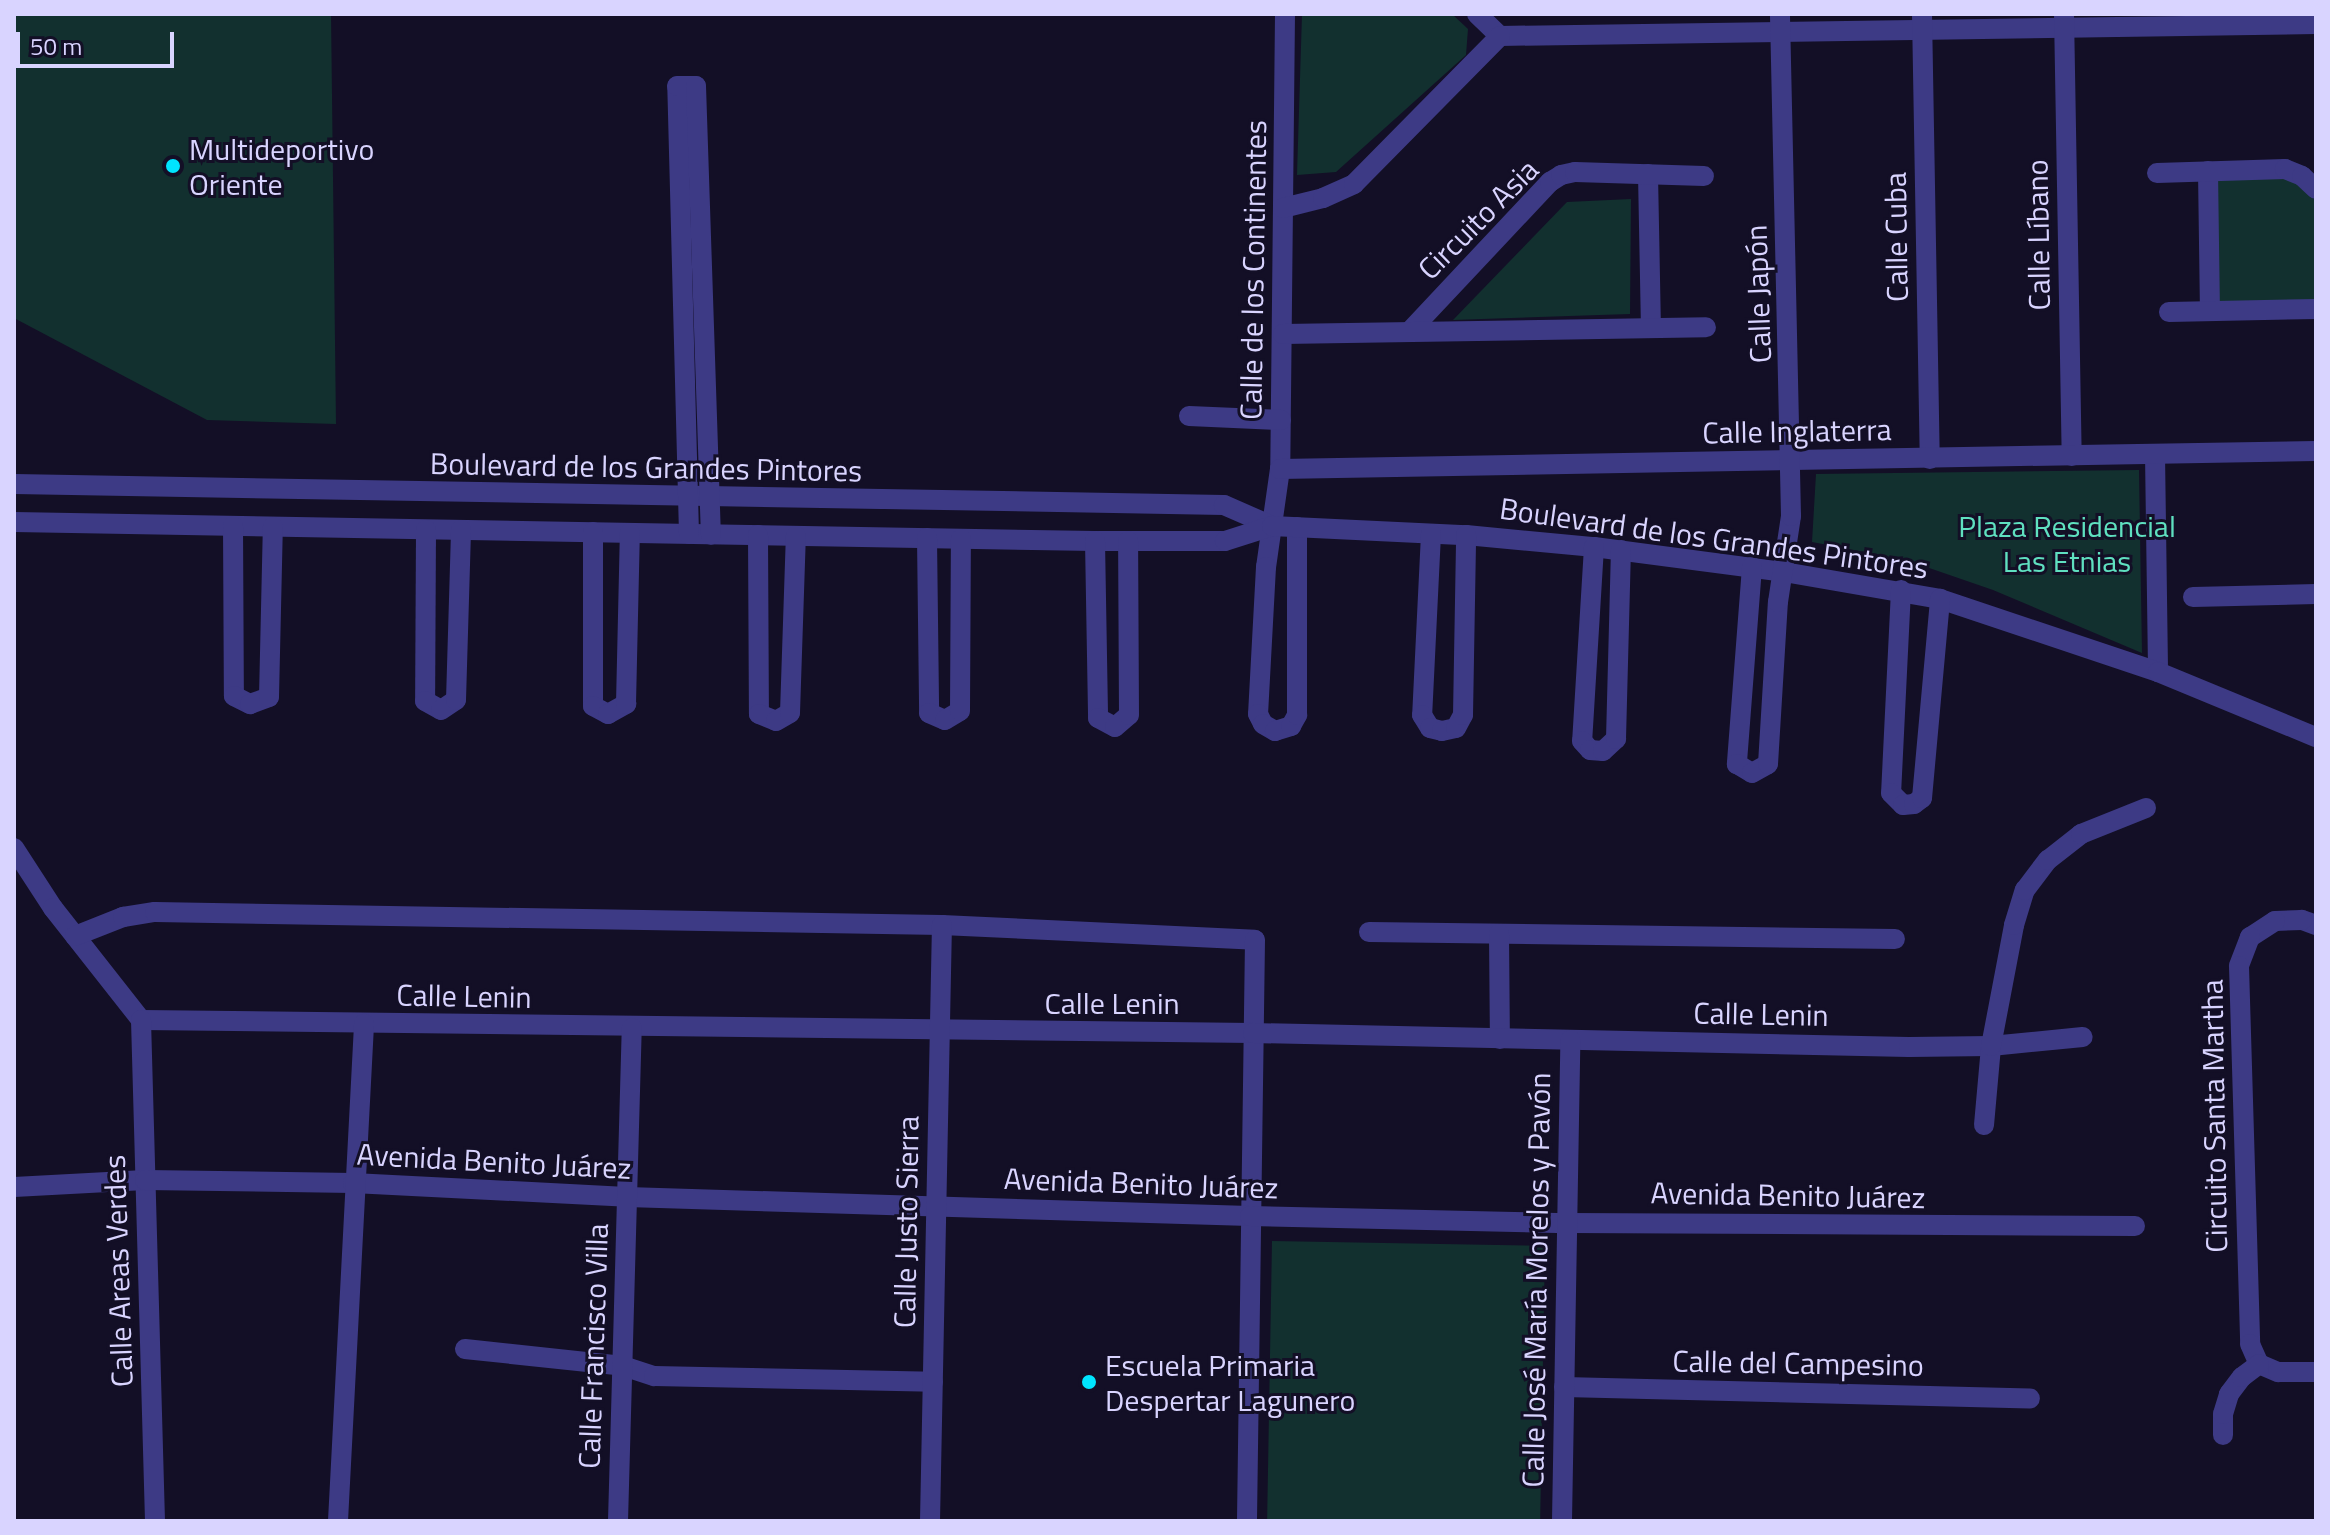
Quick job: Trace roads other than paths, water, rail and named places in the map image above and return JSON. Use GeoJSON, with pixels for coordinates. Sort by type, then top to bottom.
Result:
{"type":"FeatureCollection","features":[{"type":"Feature","properties":{"kind":"street","name":"Calle de los Continentes"},"geometry":{"type":"LineString","coordinates":[[1285,14],[1280,469],[1266,567],[1258,714],[1263,724],[1275,731],[1291,726],[1297,715],[1297,527]]}},
{"type":"Feature","properties":{"kind":"street"},"geometry":{"type":"LineString","coordinates":[[1477,14],[1500,36]]}},
{"type":"Feature","properties":{"kind":"street"},"geometry":{"type":"LineString","coordinates":[[1283,208],[1323,198],[1354,184],[1500,36],[1780,24],[2064,21],[2316,24]]}},
{"type":"Feature","properties":{"kind":"street","name":"Calle Líbano"},"geometry":{"type":"LineString","coordinates":[[2064,21],[2072,456]]}},
{"type":"Feature","properties":{"kind":"street","name":"Calle Cuba"},"geometry":{"type":"LineString","coordinates":[[1922,22],[1930,459]]}},
{"type":"Feature","properties":{"kind":"street","name":"Calle Japón"},"geometry":{"type":"LineString","coordinates":[[1752,567],[1737,764],[1752,773],[1768,764],[1778,602],[1791,516],[1780,24]]}},
{"type":"Feature","properties":{"kind":"street"},"geometry":{"type":"LineString","coordinates":[[689,534],[677,86],[696,86],[711,535]]}},
{"type":"Feature","properties":{"kind":"street"},"geometry":{"type":"LineString","coordinates":[[2157,173],[2285,169],[2302,176],[2316,189]]}},
{"type":"Feature","properties":{"kind":"street"},"geometry":{"type":"LineString","coordinates":[[2208,171],[2210,311]]}},
{"type":"Feature","properties":{"kind":"street","name":"Circuito Asia"},"geometry":{"type":"LineString","coordinates":[[1409,332],[1550,182],[1575,172],[1704,176]]}},
{"type":"Feature","properties":{"kind":"street"},"geometry":{"type":"LineString","coordinates":[[1648,174],[1651,327]]}},
{"type":"Feature","properties":{"kind":"street"},"geometry":{"type":"LineString","coordinates":[[2169,312],[2316,309]]}},
{"type":"Feature","properties":{"kind":"street","name":"Circuito Asia"},"geometry":{"type":"LineString","coordinates":[[1283,334],[1706,327]]}},
{"type":"Feature","properties":{"kind":"street"},"geometry":{"type":"LineString","coordinates":[[1189,416],[1281,420]]}},
{"type":"Feature","properties":{"kind":"street","name":"Calle Inglaterra"},"geometry":{"type":"LineString","coordinates":[[1280,469],[2316,451]]}},
{"type":"Feature","properties":{"kind":"street"},"geometry":{"type":"LineString","coordinates":[[2155,454],[2158,672]]}},
{"type":"Feature","properties":{"kind":"street","name":"Boulevard de los Grandes Pintores"},"geometry":{"type":"LineString","coordinates":[[14,484],[1224,505],[1272,526]]}},
{"type":"Feature","properties":{"kind":"street","name":"Boulevard de los Grandes Pintores"},"geometry":{"type":"LineString","coordinates":[[14,522],[689,534],[711,535],[758,545],[796,546],[927,538],[1225,541],[1272,526],[1466,535],[1752,567],[1940,599],[2158,672],[2316,737]]}},
{"type":"Feature","properties":{"kind":"street"},"geometry":{"type":"LineString","coordinates":[[233,526],[234,696],[250,704],[269,697],[273,527]]}},
{"type":"Feature","properties":{"kind":"street"},"geometry":{"type":"LineString","coordinates":[[426,530],[425,701],[441,710],[456,700],[461,530]]}},
{"type":"Feature","properties":{"kind":"street"},"geometry":{"type":"LineString","coordinates":[[593,532],[593,706],[608,714],[626,704],[630,533]]}},
{"type":"Feature","properties":{"kind":"street"},"geometry":{"type":"LineString","coordinates":[[1431,534],[1422,715],[1430,728],[1442,731],[1456,728],[1463,715],[1466,535]]}},
{"type":"Feature","properties":{"kind":"street"},"geometry":{"type":"LineString","coordinates":[[927,538],[929,713],[945,720],[960,711],[961,539]]}},
{"type":"Feature","properties":{"kind":"street"},"geometry":{"type":"LineString","coordinates":[[1095,541],[1098,718],[1115,727],[1129,715],[1128,541]]}},
{"type":"Feature","properties":{"kind":"street"},"geometry":{"type":"LineString","coordinates":[[758,545],[759,714],[776,721],[790,713],[796,546]]}},
{"type":"Feature","properties":{"kind":"street"},"geometry":{"type":"LineString","coordinates":[[1594,547],[1582,741],[1590,750],[1603,751],[1616,739],[1621,550]]}},
{"type":"Feature","properties":{"kind":"street"},"geometry":{"type":"LineString","coordinates":[[1901,590],[1891,793],[1903,805],[1914,804],[1922,798],[1940,599]]}},
{"type":"Feature","properties":{"kind":"street"},"geometry":{"type":"LineString","coordinates":[[2193,597],[2316,594]]}},
{"type":"Feature","properties":{"kind":"street"},"geometry":{"type":"LineString","coordinates":[[1984,1125],[1991,1046],[2014,925],[2025,890],[2048,860],[2081,834],[2146,808]]}},
{"type":"Feature","properties":{"kind":"street"},"geometry":{"type":"LineString","coordinates":[[14,848],[75,936],[141,1020]]}},
{"type":"Feature","properties":{"kind":"street"},"geometry":{"type":"LineString","coordinates":[[75,936],[123,917],[155,912],[942,925],[1255,940],[1247,1521]]}},
{"type":"Feature","properties":{"kind":"street","name":"Circuito Santa Martha"},"geometry":{"type":"LineString","coordinates":[[2259,1364],[2250,1344],[2239,966],[2250,937],[2275,921],[2302,920],[2316,925]]}},
{"type":"Feature","properties":{"kind":"street","name":"Calle Justo Sierra"},"geometry":{"type":"LineString","coordinates":[[930,1521],[942,925]]}},
{"type":"Feature","properties":{"kind":"street"},"geometry":{"type":"LineString","coordinates":[[1369,932],[1895,939]]}},
{"type":"Feature","properties":{"kind":"street"},"geometry":{"type":"LineString","coordinates":[[1499,934],[1500,1039]]}},
{"type":"Feature","properties":{"kind":"street","name":"Calle Lenin"},"geometry":{"type":"LineString","coordinates":[[141,1020],[940,1032],[1253,1033],[1991,1046],[2083,1037]]}},
{"type":"Feature","properties":{"kind":"street","name":"Calle Areas Verdes"},"geometry":{"type":"LineString","coordinates":[[141,1020],[155,1521]]}},
{"type":"Feature","properties":{"kind":"street"},"geometry":{"type":"LineString","coordinates":[[338,1521],[353,1183],[364,1024]]}},
{"type":"Feature","properties":{"kind":"street","name":"Calle Francisco Villa"},"geometry":{"type":"LineString","coordinates":[[618,1521],[632,1028]]}},
{"type":"Feature","properties":{"kind":"street","name":"Calle José María Morelos y Pavón"},"geometry":{"type":"LineString","coordinates":[[1562,1521],[1570,1040]]}},
{"type":"Feature","properties":{"kind":"street","name":"Avenida Benito Juárez"},"geometry":{"type":"LineString","coordinates":[[14,1187],[145,1180],[353,1183],[627,1197],[1250,1216],[1568,1223],[2135,1226]]}},
{"type":"Feature","properties":{"kind":"street"},"geometry":{"type":"LineString","coordinates":[[465,1349],[623,1366],[654,1376],[933,1382]]}},
{"type":"Feature","properties":{"kind":"street"},"geometry":{"type":"LineString","coordinates":[[2223,1435],[2223,1414],[2229,1394],[2242,1377],[2259,1364],[2278,1372],[2316,1372]]}},
{"type":"Feature","properties":{"kind":"street","name":"Calle del Campesino"},"geometry":{"type":"LineString","coordinates":[[1564,1387],[2030,1398]]}},
{"type":"Feature","properties":{"kind":"place","name":"Multideportivo Oriente"},"geometry":{"type":"Point","coordinates":[173,166]}},
{"type":"Feature","properties":{"kind":"place","name":"Escuela Primaria Despertar Lagunero"},"geometry":{"type":"Point","coordinates":[1089,1382]}},
{"type":"Feature","properties":{"kind":"park label","name":"Plaza Residencial Las Etnias"},"geometry":{"type":"Point","coordinates":[2067,543]}}]}
